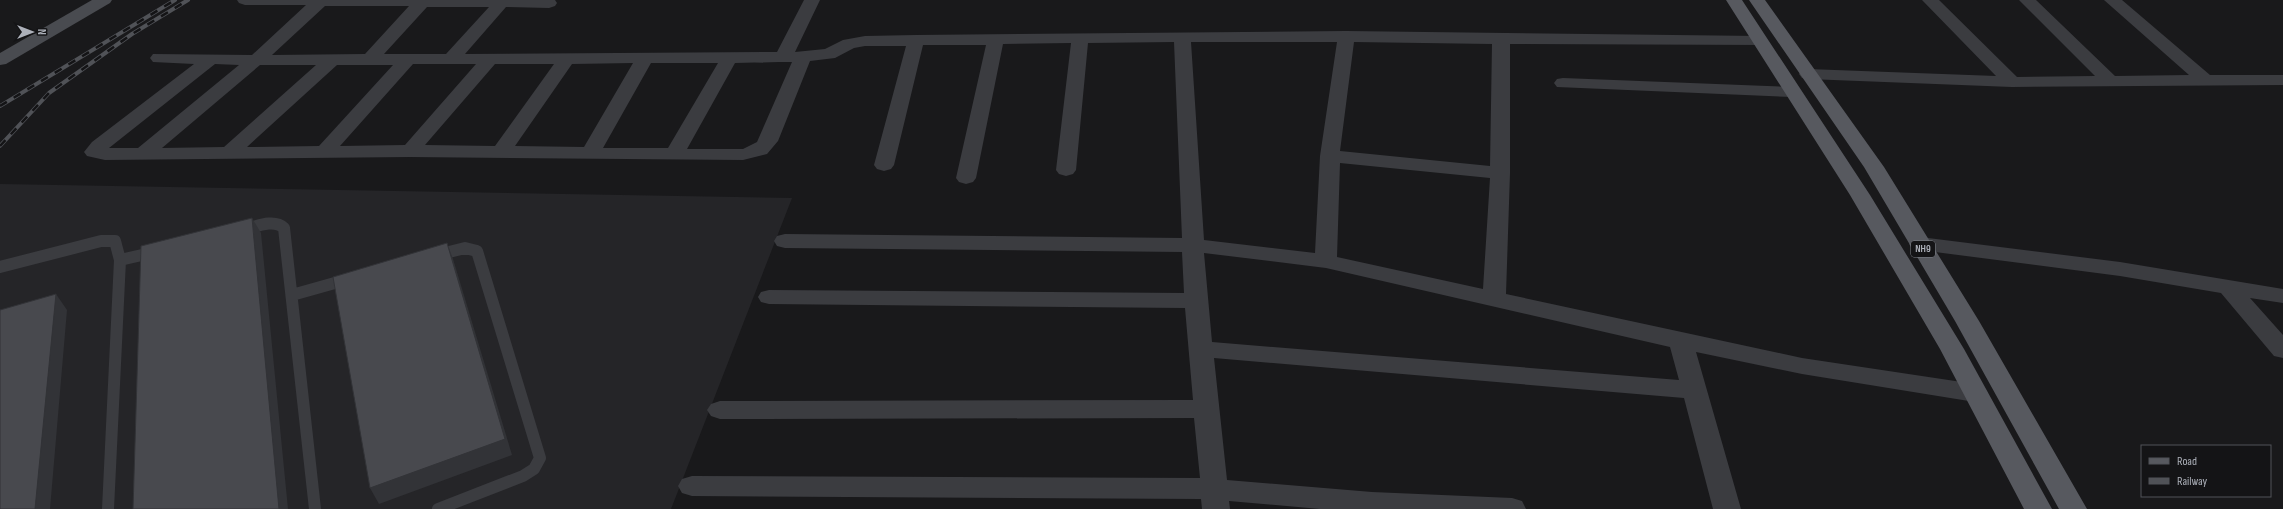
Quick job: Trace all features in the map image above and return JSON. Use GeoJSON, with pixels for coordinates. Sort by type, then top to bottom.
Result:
{"type":"FeatureCollection","features":[{"type":"Feature","properties":{"kind":"main road","name":"NH9"},"geometry":{"type":"LineString","coordinates":[[1734,0],[1759,41],[1860,195],[1952,349],[2038,509]]}},
{"type":"Feature","properties":{"kind":"main road","name":"NH9"},"geometry":{"type":"LineString","coordinates":[[1757,0],[1874,167],[1971,328],[2073,509]]}},
{"type":"Feature","properties":{"kind":"street"},"geometry":{"type":"LineString","coordinates":[[0,60],[104,0]]}},
{"type":"Feature","properties":{"kind":"street"},"geometry":{"type":"LineString","coordinates":[[245,0],[422,2],[503,1],[549,3]]}},
{"type":"Feature","properties":{"kind":"street"},"geometry":{"type":"LineString","coordinates":[[783,58],[812,0]]}},
{"type":"Feature","properties":{"kind":"street"},"geometry":{"type":"LineString","coordinates":[[1930,0],[2012,82]]}},
{"type":"Feature","properties":{"kind":"street"},"geometry":{"type":"LineString","coordinates":[[2027,0],[2110,81]]}},
{"type":"Feature","properties":{"kind":"street"},"geometry":{"type":"LineString","coordinates":[[2112,0],[2205,80]]}},
{"type":"Feature","properties":{"kind":"street"},"geometry":{"type":"LineString","coordinates":[[142,154],[256,60],[321,1]]}},
{"type":"Feature","properties":{"kind":"street"},"geometry":{"type":"LineString","coordinates":[[452,58],[503,1]]}},
{"type":"Feature","properties":{"kind":"street"},"geometry":{"type":"LineString","coordinates":[[370,59],[422,2]]}},
{"type":"Feature","properties":{"kind":"street"},"geometry":{"type":"LineString","coordinates":[[159,58],[256,60],[409,58],[783,58],[829,54],[852,43],[916,40],[1182,36],[1346,36],[1759,41]]}},
{"type":"Feature","properties":{"kind":"street"},"geometry":{"type":"LineString","coordinates":[[1182,36],[1196,300],[1205,409],[1215,499]]}},
{"type":"Feature","properties":{"kind":"street"},"geometry":{"type":"LineString","coordinates":[[1326,261],[1330,156],[1346,36]]}},
{"type":"Feature","properties":{"kind":"street"},"geometry":{"type":"LineString","coordinates":[[1066,170],[1080,38]]}},
{"type":"Feature","properties":{"kind":"street"},"geometry":{"type":"LineString","coordinates":[[1494,299],[1500,173],[1501,38]]}},
{"type":"Feature","properties":{"kind":"street"},"geometry":{"type":"LineString","coordinates":[[966,178],[996,39]]}},
{"type":"Feature","properties":{"kind":"street"},"geometry":{"type":"LineString","coordinates":[[884,165],[916,40]]}},
{"type":"Feature","properties":{"kind":"street"},"geometry":{"type":"LineString","coordinates":[[210,60],[98,146],[94,152],[99,154],[142,154],[410,151],[738,155],[751,153],[762,149],[768,140],[803,57]]}},
{"type":"Feature","properties":{"kind":"street"},"geometry":{"type":"LineString","coordinates":[[325,151],[409,58]]}},
{"type":"Feature","properties":{"kind":"street"},"geometry":{"type":"LineString","coordinates":[[410,151],[491,58]]}},
{"type":"Feature","properties":{"kind":"street"},"geometry":{"type":"LineString","coordinates":[[500,152],[567,58]]}},
{"type":"Feature","properties":{"kind":"street"},"geometry":{"type":"LineString","coordinates":[[590,153],[645,58]]}},
{"type":"Feature","properties":{"kind":"street"},"geometry":{"type":"LineString","coordinates":[[674,155],[729,58]]}},
{"type":"Feature","properties":{"kind":"street"},"geometry":{"type":"LineString","coordinates":[[230,153],[333,59]]}},
{"type":"Feature","properties":{"kind":"street"},"geometry":{"type":"LineString","coordinates":[[1808,74],[2012,82],[2283,80]]}},
{"type":"Feature","properties":{"kind":"street"},"geometry":{"type":"LineString","coordinates":[[1563,82],[1792,92]]}},
{"type":"Feature","properties":{"kind":"street"},"geometry":{"type":"LineString","coordinates":[[1330,156],[1500,173]]}},
{"type":"Feature","properties":{"kind":"street"},"geometry":{"type":"LineString","coordinates":[[785,241],[1193,245],[1326,261],[1681,341],[1802,366],[1975,393]]}},
{"type":"Feature","properties":{"kind":"street"},"geometry":{"type":"LineString","coordinates":[[1920,244],[2120,269],[2283,296]]}},
{"type":"Feature","properties":{"kind":"street"},"geometry":{"type":"LineString","coordinates":[[2228,287],[2283,350]]}},
{"type":"Feature","properties":{"kind":"street"},"geometry":{"type":"LineString","coordinates":[[769,297],[1196,300]]}},
{"type":"Feature","properties":{"kind":"street"},"geometry":{"type":"LineString","coordinates":[[1681,341],[1693,390],[1727,509]]}},
{"type":"Feature","properties":{"kind":"street"},"geometry":{"type":"LineString","coordinates":[[1201,349],[1693,390]]}},
{"type":"Feature","properties":{"kind":"street"},"geometry":{"type":"LineString","coordinates":[[720,410],[1205,409]]}},
{"type":"Feature","properties":{"kind":"street"},"geometry":{"type":"LineString","coordinates":[[692,486],[1372,503],[1512,509]]}},
{"type":"Feature","properties":{"kind":"lane"},"geometry":{"type":"LineString","coordinates":[[228,233],[272,223],[283,225],[315,509]]}},
{"type":"Feature","properties":{"kind":"lane"},"geometry":{"type":"LineString","coordinates":[[0,267],[107,240],[115,241],[120,260],[108,509]]}},
{"type":"Feature","properties":{"kind":"lane"},"geometry":{"type":"LineString","coordinates":[[429,257],[465,248],[477,251],[540,458],[534,469],[523,476],[438,509]]}},
{"type":"Feature","properties":{"kind":"lane"},"geometry":{"type":"LineString","coordinates":[[120,260],[167,249]]}},
{"type":"Feature","properties":{"kind":"lane"},"geometry":{"type":"LineString","coordinates":[[292,295],[360,276]]}},
{"type":"Feature","properties":{"kind":"shaded area"},"geometry":{"type":"Polygon","coordinates":[[[0,184],[792,198],[671,509],[0,509],[0,184]]]}},
{"type":"Feature","properties":{"kind":"building"},"geometry":{"type":"Polygon","coordinates":[[[252,218],[279,509],[133,509],[141,246],[252,218]]]}},
{"type":"Feature","properties":{"kind":"building"},"geometry":{"type":"Polygon","coordinates":[[[447,243],[505,439],[370,488],[333,277],[447,243]]]}},
{"type":"Feature","properties":{"kind":"building"},"geometry":{"type":"Polygon","coordinates":[[[56,294],[35,509],[0,509],[0,310],[56,294]]]}},
{"type":"Feature","properties":{"kind":"railway"},"geometry":{"type":"LineString","coordinates":[[0,106],[175,0]]}},
{"type":"Feature","properties":{"kind":"railway"},"geometry":{"type":"LineString","coordinates":[[0,146],[49,93],[132,34],[188,0]]}}]}
